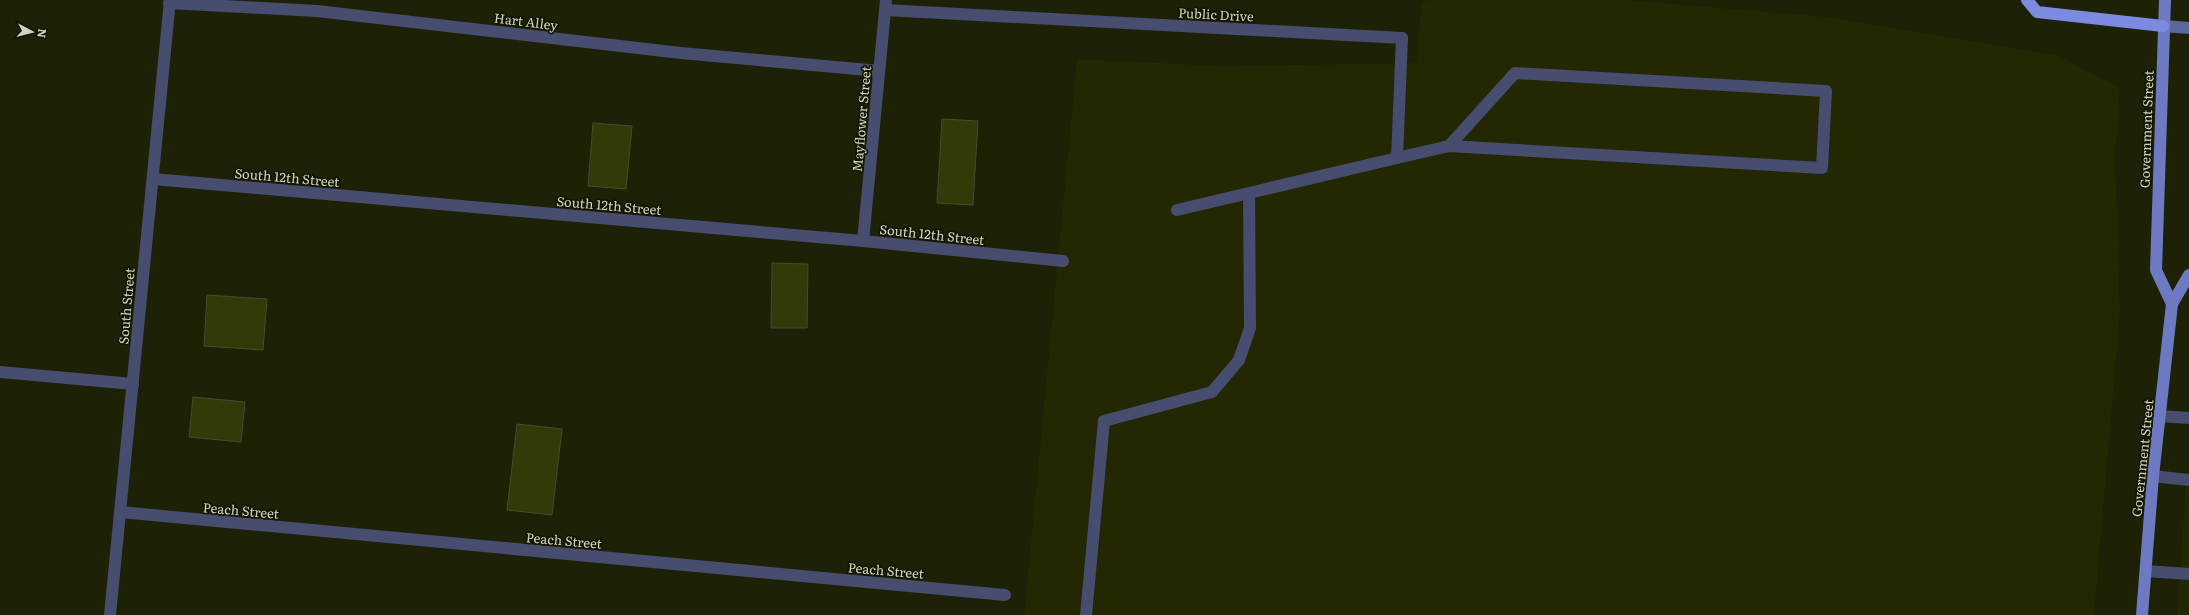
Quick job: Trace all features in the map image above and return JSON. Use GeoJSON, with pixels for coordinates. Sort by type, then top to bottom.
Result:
{"type":"FeatureCollection","features":[{"type":"Feature","properties":{"kind":"highway"},"geometry":{"type":"LineString","coordinates":[[2027,0],[2037,12],[2163,26]]}},
{"type":"Feature","properties":{"kind":"main road","name":"Government Street"},"geometry":{"type":"LineString","coordinates":[[2165,0],[2156,270],[2172,304]]}},
{"type":"Feature","properties":{"kind":"main road"},"geometry":{"type":"LineString","coordinates":[[2163,26],[2189,28]]}},
{"type":"Feature","properties":{"kind":"main road","name":"Government Street"},"geometry":{"type":"LineString","coordinates":[[2142,615],[2153,476],[2172,304],[2189,275]]}},
{"type":"Feature","properties":{"kind":"street","name":"Hart Alley"},"geometry":{"type":"LineString","coordinates":[[170,1],[317,11],[681,53],[879,71]]}},
{"type":"Feature","properties":{"kind":"street","name":"South Street"},"geometry":{"type":"LineString","coordinates":[[110,615],[170,1]]}},
{"type":"Feature","properties":{"kind":"street","name":"Mayflower Street"},"geometry":{"type":"LineString","coordinates":[[863,241],[885,5]]}},
{"type":"Feature","properties":{"kind":"street","name":"Public Drive"},"geometry":{"type":"LineString","coordinates":[[885,5],[1402,38],[1398,158]]}},
{"type":"Feature","properties":{"kind":"street"},"geometry":{"type":"LineString","coordinates":[[1177,210],[1449,146],[1822,168],[1826,91],[1515,73],[1449,146]]}},
{"type":"Feature","properties":{"kind":"street","name":"South 12th Street"},"geometry":{"type":"LineString","coordinates":[[152,179],[863,241],[1063,261]]}},
{"type":"Feature","properties":{"kind":"street"},"geometry":{"type":"LineString","coordinates":[[1086,615],[1104,421],[1212,392],[1239,360],[1250,328],[1248,193]]}},
{"type":"Feature","properties":{"kind":"street"},"geometry":{"type":"LineString","coordinates":[[0,372],[133,384]]}},
{"type":"Feature","properties":{"kind":"street"},"geometry":{"type":"LineString","coordinates":[[2160,416],[2189,418]]}},
{"type":"Feature","properties":{"kind":"street"},"geometry":{"type":"LineString","coordinates":[[2153,476],[2189,480]]}},
{"type":"Feature","properties":{"kind":"street","name":"Peach Street"},"geometry":{"type":"LineString","coordinates":[[120,512],[1005,595]]}},
{"type":"Feature","properties":{"kind":"street"},"geometry":{"type":"LineString","coordinates":[[2146,571],[2189,574]]}},
{"type":"Feature","properties":{"kind":"shaded area"},"geometry":{"type":"Polygon","coordinates":[[[1428,0],[1626,0],[1828,17],[2059,56],[2120,88],[2115,155],[2120,312],[2094,615],[1024,615],[1077,59],[1222,66],[1417,63],[1421,3],[1428,0]]]}},
{"type":"Feature","properties":{"kind":"shaded area"},"geometry":{"type":"Polygon","coordinates":[[[2189,467],[2189,615],[2177,615],[2186,483],[2189,467]]]}},
{"type":"Feature","properties":{"kind":"building"},"geometry":{"type":"Polygon","coordinates":[[[942,119],[978,121],[973,205],[937,203],[942,119]]]}},
{"type":"Feature","properties":{"kind":"building"},"geometry":{"type":"Polygon","coordinates":[[[593,123],[632,126],[626,189],[588,186],[593,123]]]}},
{"type":"Feature","properties":{"kind":"building"},"geometry":{"type":"Polygon","coordinates":[[[772,263],[808,264],[807,328],[771,328],[772,263]]]}},
{"type":"Feature","properties":{"kind":"building"},"geometry":{"type":"Polygon","coordinates":[[[207,295],[267,299],[263,350],[204,346],[207,295]]]}},
{"type":"Feature","properties":{"kind":"building"},"geometry":{"type":"Polygon","coordinates":[[[193,397],[245,402],[241,442],[189,437],[193,397]]]}},
{"type":"Feature","properties":{"kind":"building"},"geometry":{"type":"Polygon","coordinates":[[[517,424],[562,429],[552,515],[507,510],[517,424]]]}}]}
